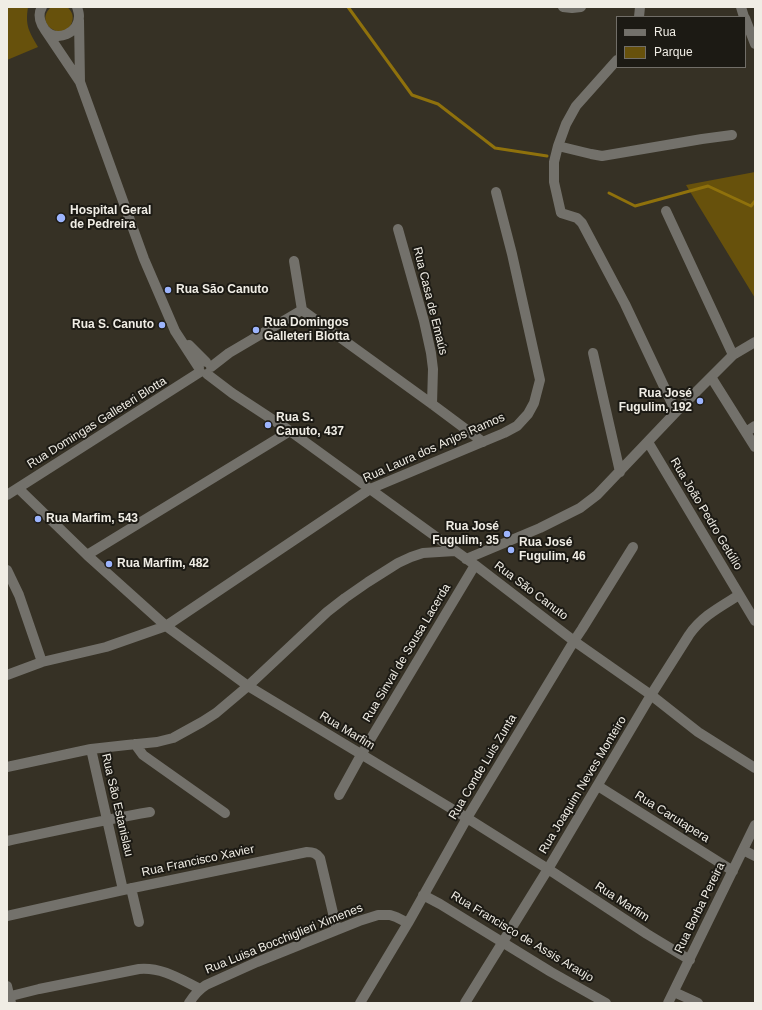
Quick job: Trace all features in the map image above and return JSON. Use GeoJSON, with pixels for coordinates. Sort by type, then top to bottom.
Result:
{"type":"FeatureCollection","features":[{"type":"Feature","properties":{"kind":"street"},"geometry":{"type":"LineString","coordinates":[[563,7],[581,7]]}},
{"type":"Feature","properties":{"kind":"street","name":"Rua São Canuto"},"geometry":{"type":"LineString","coordinates":[[41,8],[40,21],[80,82],[144,259],[176,331],[206,368],[232,393],[290,431],[466,558],[574,641],[651,696],[698,732],[755,768]]}},
{"type":"Feature","properties":{"kind":"street"},"geometry":{"type":"LineString","coordinates":[[45,30],[53,36],[62,36],[71,33],[77,26],[78,12]]}},
{"type":"Feature","properties":{"kind":"street","name":"Rua São Canuto"},"geometry":{"type":"LineString","coordinates":[[78,12],[80,82]]}},
{"type":"Feature","properties":{"kind":"street"},"geometry":{"type":"LineString","coordinates":[[746,21],[755,44]]}},
{"type":"Feature","properties":{"kind":"street"},"geometry":{"type":"LineString","coordinates":[[616,61],[576,106],[566,124],[554,162],[554,182],[561,212],[577,218],[582,223],[625,304],[676,412]]}},
{"type":"Feature","properties":{"kind":"street"},"geometry":{"type":"LineString","coordinates":[[558,146],[602,156],[732,135]]}},
{"type":"Feature","properties":{"kind":"street","name":"Rua Laura dos Anjos Ramos"},"geometry":{"type":"LineString","coordinates":[[7,675],[42,662],[106,647],[166,626],[370,489],[504,433],[517,426],[528,414],[534,403],[540,380],[512,254],[496,192]]}},
{"type":"Feature","properties":{"kind":"street"},"geometry":{"type":"LineString","coordinates":[[666,211],[733,354]]}},
{"type":"Feature","properties":{"kind":"street","name":"Rua Casa de Emaús"},"geometry":{"type":"LineString","coordinates":[[398,229],[424,320],[431,353],[433,369],[432,404]]}},
{"type":"Feature","properties":{"kind":"street"},"geometry":{"type":"LineString","coordinates":[[294,261],[302,310],[482,442]]}},
{"type":"Feature","properties":{"kind":"street","name":"Rua Domingas Galleteri Blotta"},"geometry":{"type":"LineString","coordinates":[[7,495],[206,368],[302,310]]}},
{"type":"Feature","properties":{"kind":"street"},"geometry":{"type":"LineString","coordinates":[[466,558],[536,530],[580,508],[597,495],[620,472],[733,354],[755,342]]}},
{"type":"Feature","properties":{"kind":"street"},"geometry":{"type":"LineString","coordinates":[[593,353],[620,472]]}},
{"type":"Feature","properties":{"kind":"street"},"geometry":{"type":"LineString","coordinates":[[712,377],[755,447]]}},
{"type":"Feature","properties":{"kind":"street"},"geometry":{"type":"LineString","coordinates":[[746,432],[755,426]]}},
{"type":"Feature","properties":{"kind":"street"},"geometry":{"type":"LineString","coordinates":[[87,555],[290,431]]}},
{"type":"Feature","properties":{"kind":"street","name":"Rua João Pedro Getúlio"},"geometry":{"type":"LineString","coordinates":[[648,442],[755,620]]}},
{"type":"Feature","properties":{"kind":"street","name":"Rua Marfim"},"geometry":{"type":"LineString","coordinates":[[18,488],[87,555],[166,626],[248,686],[467,818],[690,960]]}},
{"type":"Feature","properties":{"kind":"street","name":"Rua Conde Luis Zunta"},"geometry":{"type":"LineString","coordinates":[[360,1003],[408,923],[467,818],[574,641],[633,547]]}},
{"type":"Feature","properties":{"kind":"street"},"geometry":{"type":"LineString","coordinates":[[7,767],[91,750],[156,742],[173,738],[216,714],[327,612],[345,598],[398,563],[411,557],[424,553],[455,551]]}},
{"type":"Feature","properties":{"kind":"street","name":"Rua Sinval de Sousa Lacerda"},"geometry":{"type":"LineString","coordinates":[[339,795],[475,565]]}},
{"type":"Feature","properties":{"kind":"street"},"geometry":{"type":"LineString","coordinates":[[7,570],[19,596],[42,662]]}},
{"type":"Feature","properties":{"kind":"street","name":"Rua Joaquim Neves Monteiro"},"geometry":{"type":"LineString","coordinates":[[465,1003],[548,869],[651,696],[694,628],[706,616],[739,595]]}},
{"type":"Feature","properties":{"kind":"street"},"geometry":{"type":"LineString","coordinates":[[135,744],[143,755],[224,813]]}},
{"type":"Feature","properties":{"kind":"street","name":"Rua São Estanislau"},"geometry":{"type":"LineString","coordinates":[[91,750],[107,820],[138,922]]}},
{"type":"Feature","properties":{"kind":"street","name":"Rua Carutapera"},"geometry":{"type":"LineString","coordinates":[[598,786],[733,871]]}},
{"type":"Feature","properties":{"kind":"street"},"geometry":{"type":"LineString","coordinates":[[7,841],[150,812]]}},
{"type":"Feature","properties":{"kind":"street","name":"Rua Borba Pereira"},"geometry":{"type":"LineString","coordinates":[[668,1003],[755,825]]}},
{"type":"Feature","properties":{"kind":"street"},"geometry":{"type":"LineString","coordinates":[[743,850],[755,856]]}},
{"type":"Feature","properties":{"kind":"street","name":"Rua Francisco Xavier"},"geometry":{"type":"LineString","coordinates":[[7,916],[127,889],[313,852],[320,858],[338,930]]}},
{"type":"Feature","properties":{"kind":"street","name":"Rua Francisco de Assis Araujo"},"geometry":{"type":"LineString","coordinates":[[423,895],[551,972],[606,1003]]}},
{"type":"Feature","properties":{"kind":"street","name":"Rua Luisa Bocchiglieri Ximenes"},"geometry":{"type":"LineString","coordinates":[[9,995],[148,968],[172,975],[200,988],[257,962],[359,921],[378,915],[390,915],[408,923]]}},
{"type":"Feature","properties":{"kind":"street"},"geometry":{"type":"LineString","coordinates":[[189,1003],[200,988]]}},
{"type":"Feature","properties":{"kind":"street"},"geometry":{"type":"LineString","coordinates":[[674,992],[698,1003]]}},
{"type":"Feature","properties":{"kind":"green space"},"geometry":{"type":"Polygon","coordinates":[[[7,7],[28,7],[28,28],[38,47],[7,60],[7,7]]]}},
{"type":"Feature","properties":{"kind":"green space"},"geometry":{"type":"Polygon","coordinates":[[[51,7],[67,7],[70,10],[73,18],[69,28],[64,31],[58,31],[52,29],[48,25],[45,20],[46,14],[51,7]]]}},
{"type":"Feature","properties":{"kind":"green space"},"geometry":{"type":"Polygon","coordinates":[[[755,172],[755,298],[686,185],[755,172]]]}},
{"type":"Feature","properties":{"kind":"waterway"},"geometry":{"type":"LineString","coordinates":[[348,7],[412,95],[438,104],[495,148],[547,156]]}},
{"type":"Feature","properties":{"kind":"waterway"},"geometry":{"type":"LineString","coordinates":[[609,193],[635,206],[708,186],[751,206],[755,201]]}},
{"type":"Feature","properties":{"kind":"place","name":"Hospital Geral de Pedreira"},"geometry":{"type":"Point","coordinates":[61,218]}},
{"type":"Feature","properties":{"kind":"place","name":"Rua São Canuto"},"geometry":{"type":"Point","coordinates":[168,290]}},
{"type":"Feature","properties":{"kind":"place","name":"Rua S. Canuto"},"geometry":{"type":"Point","coordinates":[162,325]}},
{"type":"Feature","properties":{"kind":"place","name":"Rua Domingos Galleteri Blotta"},"geometry":{"type":"Point","coordinates":[256,330]}},
{"type":"Feature","properties":{"kind":"place","name":"Rua José Fugulim, 192"},"geometry":{"type":"Point","coordinates":[700,401]}},
{"type":"Feature","properties":{"kind":"place","name":"Rua S. Canuto, 437"},"geometry":{"type":"Point","coordinates":[268,425]}},
{"type":"Feature","properties":{"kind":"place","name":"Rua Marfim, 543"},"geometry":{"type":"Point","coordinates":[38,519]}},
{"type":"Feature","properties":{"kind":"place","name":"Rua José Fugulim, 35"},"geometry":{"type":"Point","coordinates":[507,534]}},
{"type":"Feature","properties":{"kind":"place","name":"Rua José Fugulim, 46"},"geometry":{"type":"Point","coordinates":[511,550]}},
{"type":"Feature","properties":{"kind":"place","name":"Rua Marfim, 482"},"geometry":{"type":"Point","coordinates":[109,564]}}]}
